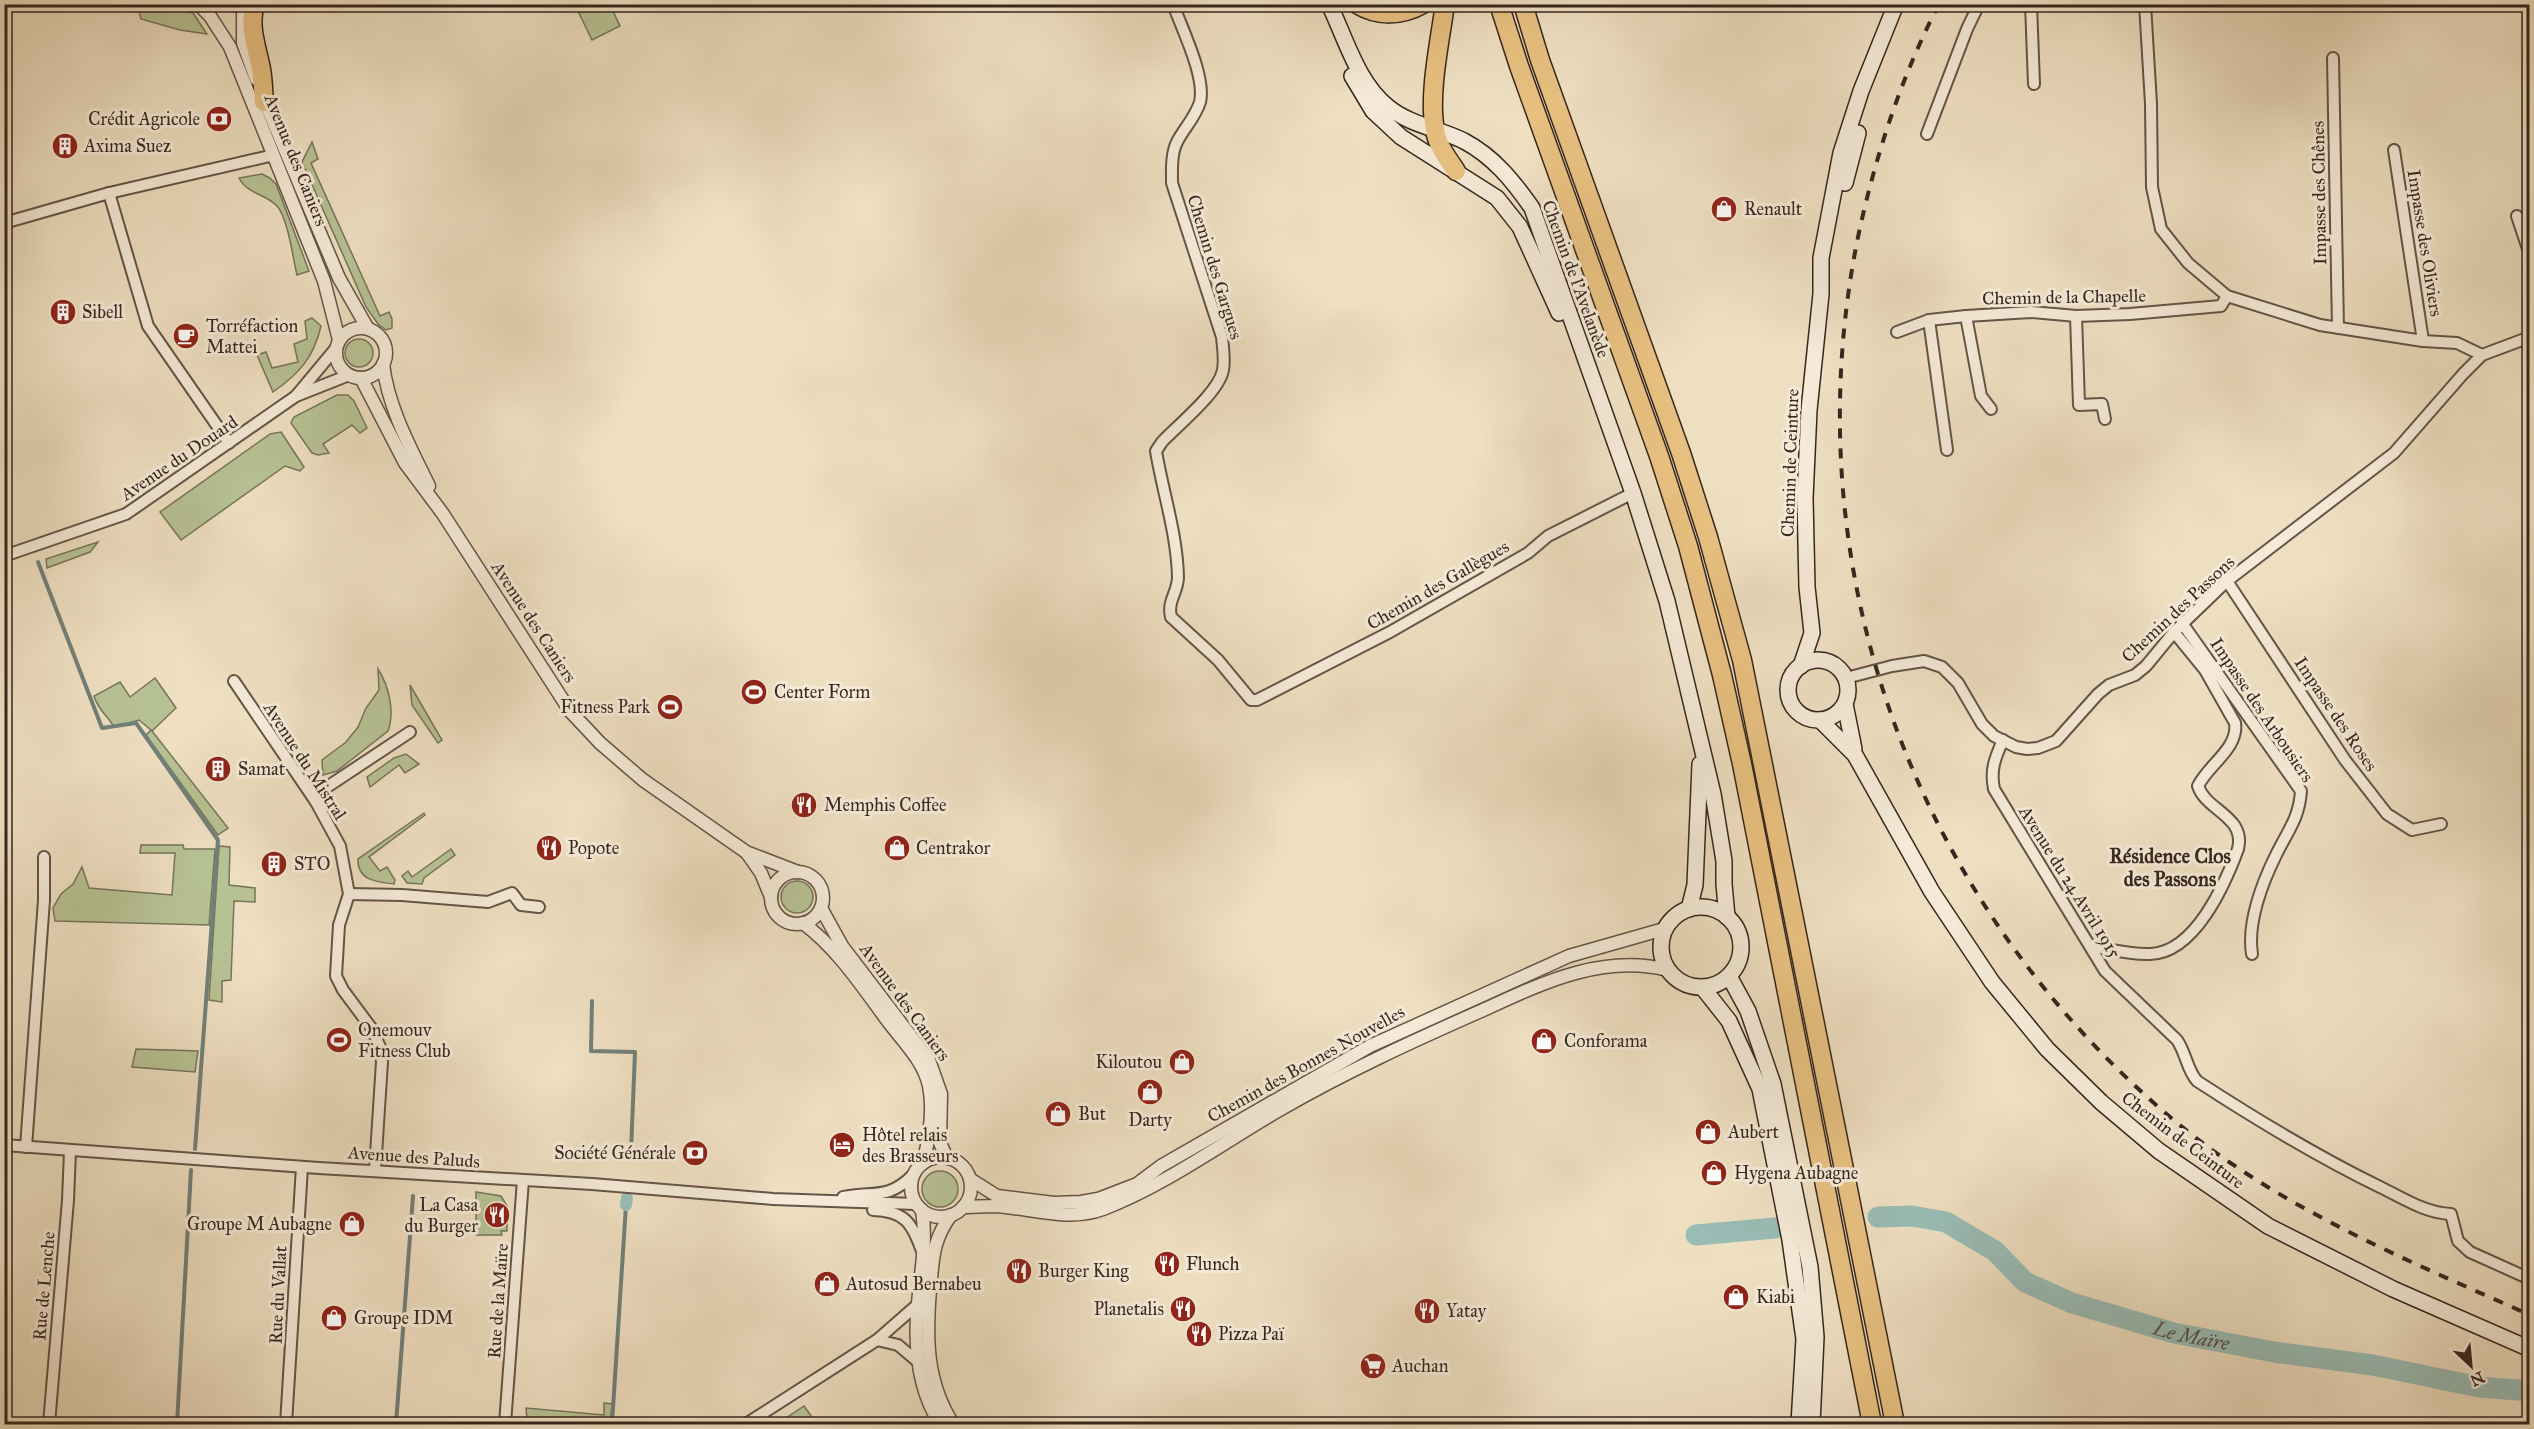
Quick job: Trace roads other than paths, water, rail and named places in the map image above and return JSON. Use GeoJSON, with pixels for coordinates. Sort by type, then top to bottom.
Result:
{"type":"FeatureCollection","features":[{"type":"Feature","properties":{"kind":"highway"},"geometry":{"type":"LineString","coordinates":[[255,4],[253,32],[262,70],[264,102]]}},
{"type":"Feature","properties":{"kind":"highway"},"geometry":{"type":"LineString","coordinates":[[1357,4],[1377,13],[1395,14],[1410,11],[1423,4]]}},
{"type":"Feature","properties":{"kind":"highway"},"geometry":{"type":"LineString","coordinates":[[1445,4],[1433,104],[1435,131],[1444,153],[1456,171]]}},
{"type":"Feature","properties":{"kind":"highway"},"geometry":{"type":"LineString","coordinates":[[1499,4],[1526,87],[1659,456],[1688,546],[1722,675],[1742,764],[1872,1425]]}},
{"type":"Feature","properties":{"kind":"highway"},"geometry":{"type":"LineString","coordinates":[[1523,4],[1540,60],[1681,453],[1742,660],[1896,1425]]}},
{"type":"Feature","properties":{"kind":"main road","name":"Chemin de l'Avelanède"},"geometry":{"type":"LineString","coordinates":[[1320,4],[1346,66],[1373,111],[1401,136],[1497,198],[1520,227],[1601,406]]}},
{"type":"Feature","properties":{"kind":"main road","name":"Chemin de l'Avelanède"},"geometry":{"type":"LineString","coordinates":[[1329,4],[1357,67],[1389,107],[1435,131],[1463,141],[1486,155],[1504,171],[1532,208],[1634,493],[1666,601],[1692,701],[1701,748]]}},
{"type":"Feature","properties":{"kind":"main road","name":"Chemin de Ceinture"},"geometry":{"type":"LineString","coordinates":[[1801,666],[1812,633],[1805,498],[1809,410],[1821,294],[1821,258],[1841,153],[1861,91],[1896,4]]}},
{"type":"Feature","properties":{"kind":"main road","name":"Chemin de Ceinture"},"geometry":{"type":"LineString","coordinates":[[1821,294],[1851,154],[1871,89],[1906,4]]}},
{"type":"Feature","properties":{"kind":"main road","name":"Chemin de Ceinture"},"geometry":{"type":"LineString","coordinates":[[1812,633],[1831,663]]}},
{"type":"Feature","properties":{"kind":"main road"},"geometry":{"type":"LineString","coordinates":[[1821,660],[1831,663],[1840,669],[1846,678],[1849,689],[1845,704],[1830,718],[1820,720],[1802,715],[1790,700],[1790,681],[1801,666],[1810,661],[1821,660]]}},
{"type":"Feature","properties":{"kind":"main road","name":"Chemin de Ceinture"},"geometry":{"type":"LineString","coordinates":[[1845,704],[1850,737],[1856,755],[1932,892],[1992,982],[2047,1049],[2101,1102],[2159,1150],[2268,1226],[2393,1289],[2529,1349]]}},
{"type":"Feature","properties":{"kind":"main road","name":"Chemin de Ceinture"},"geometry":{"type":"LineString","coordinates":[[1820,720],[1856,755]]}},
{"type":"Feature","properties":{"kind":"main road"},"geometry":{"type":"LineString","coordinates":[[1689,909],[1695,885],[1701,748]]}},
{"type":"Feature","properties":{"kind":"main road"},"geometry":{"type":"LineString","coordinates":[[1701,748],[1713,794],[1725,861],[1724,884],[1727,917]]}},
{"type":"Feature","properties":{"kind":"main road"},"geometry":{"type":"LineString","coordinates":[[1710,908],[1720,911],[1727,917],[1737,928],[1741,940],[1739,959],[1729,976],[1713,986],[1703,988],[1685,984],[1668,970],[1662,958],[1661,943],[1664,929],[1678,914],[1689,909],[1710,908]]}},
{"type":"Feature","properties":{"kind":"main road"},"geometry":{"type":"LineString","coordinates":[[1729,976],[1748,1011],[1773,1084],[1810,1267],[1816,1337],[1812,1425]]}},
{"type":"Feature","properties":{"kind":"main road"},"geometry":{"type":"LineString","coordinates":[[1703,988],[1729,1021],[1760,1089],[1790,1240],[1804,1339],[1798,1425]]}},
{"type":"Feature","properties":{"kind":"street","name":"Avenue des Caniers"},"geometry":{"type":"LineString","coordinates":[[198,4],[210,16],[230,47],[274,154],[324,281],[337,344]]}},
{"type":"Feature","properties":{"kind":"street","name":"Avenue des Caniers"},"geometry":{"type":"LineString","coordinates":[[243,4],[243,43],[264,102],[339,278],[368,329]]}},
{"type":"Feature","properties":{"kind":"street","name":"Chemin des Gargues"},"geometry":{"type":"LineString","coordinates":[[1173,4],[1198,74],[1201,96],[1194,117],[1177,142],[1172,183],[1222,337],[1224,356],[1223,371],[1217,386],[1162,441],[1156,451],[1178,580],[1169,608],[1171,617],[1218,660],[1251,700],[1257,700]]}},
{"type":"Feature","properties":{"kind":"street"},"geometry":{"type":"LineString","coordinates":[[1927,134],[1958,51],[1979,4]]}},
{"type":"Feature","properties":{"kind":"street"},"geometry":{"type":"LineString","coordinates":[[2031,4],[2034,84]]}},
{"type":"Feature","properties":{"kind":"street"},"geometry":{"type":"LineString","coordinates":[[2145,4],[2151,104],[2152,187],[2161,229],[2188,263],[2227,296],[2320,325],[2423,341],[2457,343],[2482,355],[2529,337]]}},
{"type":"Feature","properties":{"kind":"street","name":"Impasse des Chênes"},"geometry":{"type":"LineString","coordinates":[[2333,58],[2338,328]]}},
{"type":"Feature","properties":{"kind":"street","name":"Impasse des Oliviers"},"geometry":{"type":"LineString","coordinates":[[2394,150],[2423,341]]}},
{"type":"Feature","properties":{"kind":"street"},"geometry":{"type":"LineString","coordinates":[[4,223],[109,193],[274,154]]}},
{"type":"Feature","properties":{"kind":"street"},"geometry":{"type":"LineString","coordinates":[[109,193],[148,326],[229,443]]}},
{"type":"Feature","properties":{"kind":"street"},"geometry":{"type":"LineString","coordinates":[[2517,216],[2529,255]]}},
{"type":"Feature","properties":{"kind":"street","name":"Chemin de la Chapelle"},"geometry":{"type":"LineString","coordinates":[[1898,332],[1929,320],[1966,316],[2031,312],[2076,316],[2130,314],[2221,306],[2227,296]]}},
{"type":"Feature","properties":{"kind":"street"},"geometry":{"type":"LineString","coordinates":[[1966,316],[1981,396],[1991,409]]}},
{"type":"Feature","properties":{"kind":"street"},"geometry":{"type":"LineString","coordinates":[[2076,316],[2079,405],[2102,404],[2105,419]]}},
{"type":"Feature","properties":{"kind":"street"},"geometry":{"type":"LineString","coordinates":[[1929,320],[1947,450]]}},
{"type":"Feature","properties":{"kind":"street"},"geometry":{"type":"LineString","coordinates":[[368,329],[375,333],[385,347],[383,364],[374,374],[355,377],[338,364],[337,344],[351,330],[368,329]]}},
{"type":"Feature","properties":{"kind":"street","name":"Avenue du Douard"},"geometry":{"type":"LineString","coordinates":[[4,556],[126,514],[296,396],[337,344]]}},
{"type":"Feature","properties":{"kind":"street","name":"Chemin des Passons"},"geometry":{"type":"LineString","coordinates":[[1846,678],[1892,666],[1924,661],[1942,667],[1958,683],[1982,724],[1994,736],[2016,747],[2027,748],[2038,748],[2056,741],[2098,694],[2109,685],[2135,675],[2146,666],[2182,623],[2228,581],[2394,453],[2482,355]]}},
{"type":"Feature","properties":{"kind":"street","name":"Avenue des Caniers"},"geometry":{"type":"LineString","coordinates":[[383,364],[386,390],[410,447],[443,514]]}},
{"type":"Feature","properties":{"kind":"street","name":"Avenue des Caniers"},"geometry":{"type":"LineString","coordinates":[[355,377],[405,463],[443,514],[570,711],[600,743],[642,780],[746,852],[798,872]]}},
{"type":"Feature","properties":{"kind":"street","name":"Avenue du Douard"},"geometry":{"type":"LineString","coordinates":[[296,396],[355,377]]}},
{"type":"Feature","properties":{"kind":"street","name":"Chemin des Gallègues"},"geometry":{"type":"LineString","coordinates":[[1257,700],[1399,627],[1528,553],[1548,536],[1634,493]]}},
{"type":"Feature","properties":{"kind":"street","name":"Impasse des Roses"},"geometry":{"type":"LineString","coordinates":[[2228,581],[2345,760],[2387,814],[2412,830],[2441,824]]}},
{"type":"Feature","properties":{"kind":"street","name":"Impasse des Arbousiers"},"geometry":{"type":"LineString","coordinates":[[2182,623],[2301,791],[2299,810],[2274,857],[2260,897],[2250,941],[2252,954]]}},
{"type":"Feature","properties":{"kind":"street"},"geometry":{"type":"LineString","coordinates":[[2090,946],[2149,955],[2179,943],[2217,898],[2238,849],[2240,841],[2234,824],[2201,795],[2198,786],[2232,741],[2236,732],[2235,723],[2205,670],[2174,632]]}},
{"type":"Feature","properties":{"kind":"street","name":"Avenue du Mistral"},"geometry":{"type":"LineString","coordinates":[[234,681],[316,802],[340,846],[349,894],[339,925],[336,976],[343,990],[372,1029],[380,1047],[382,1062],[375,1170]]}},
{"type":"Feature","properties":{"kind":"street"},"geometry":{"type":"LineString","coordinates":[[316,802],[321,791],[410,732]]}},
{"type":"Feature","properties":{"kind":"street","name":"Avenue du 24 Avril 1915"},"geometry":{"type":"LineString","coordinates":[[2003,740],[1993,761],[1991,775],[1994,789],[2105,971],[2177,1040],[2183,1048],[2192,1075],[2197,1081],[2272,1130],[2347,1171],[2434,1213],[2451,1214],[2458,1240],[2470,1252],[2529,1279]]}},
{"type":"Feature","properties":{"kind":"street","name":"Avenue des Caniers"},"geometry":{"type":"LineString","coordinates":[[746,852],[761,873],[771,897]]}},
{"type":"Feature","properties":{"kind":"street"},"geometry":{"type":"LineString","coordinates":[[26,1147],[44,900],[44,857]]}},
{"type":"Feature","properties":{"kind":"street"},"geometry":{"type":"LineString","coordinates":[[798,872],[812,876],[818,882],[823,899],[821,908],[814,917],[803,923],[781,918],[772,905],[771,897],[777,882],[790,873],[798,872]]}},
{"type":"Feature","properties":{"kind":"street"},"geometry":{"type":"LineString","coordinates":[[349,894],[402,895],[488,902],[512,893],[521,905],[539,907]]}},
{"type":"Feature","properties":{"kind":"street","name":"Avenue des Caniers"},"geometry":{"type":"LineString","coordinates":[[821,908],[842,946],[929,1060],[941,1095],[940,1143],[947,1158]]}},
{"type":"Feature","properties":{"kind":"street","name":"Avenue des Caniers"},"geometry":{"type":"LineString","coordinates":[[803,923],[836,952],[918,1062],[930,1093],[929,1139],[922,1163]]}},
{"type":"Feature","properties":{"kind":"street","name":"Chemin des Bonnes Nouvelles"},"geometry":{"type":"LineString","coordinates":[[970,1179],[997,1196],[1054,1203],[1098,1199],[1137,1184],[1161,1166],[1370,1046],[1569,956],[1664,929]]}},
{"type":"Feature","properties":{"kind":"street","name":"Chemin des Bonnes Nouvelles"},"geometry":{"type":"LineString","coordinates":[[963,1207],[995,1206],[1053,1214],[1101,1210],[1141,1192],[1279,1110],[1343,1076],[1416,1040],[1526,991],[1577,971],[1617,964],[1648,965],[1668,970]]}},
{"type":"Feature","properties":{"kind":"street","name":"Avenue des Paluds"},"geometry":{"type":"LineString","coordinates":[[4,1145],[302,1167],[919,1207]]}},
{"type":"Feature","properties":{"kind":"street","name":"Rue de Lenche"},"geometry":{"type":"LineString","coordinates":[[49,1425],[70,1151]]}},
{"type":"Feature","properties":{"kind":"street"},"geometry":{"type":"LineString","coordinates":[[940,1425],[924,1392],[917,1361],[917,1305],[925,1230],[911,1188],[913,1175],[922,1163],[934,1158],[947,1158],[962,1165],[970,1179],[970,1194],[963,1207],[951,1215],[939,1232],[933,1256],[927,1329],[932,1376],[954,1425]]}},
{"type":"Feature","properties":{"kind":"street","name":"Rue du Vallat"},"geometry":{"type":"LineString","coordinates":[[286,1425],[302,1167]]}},
{"type":"Feature","properties":{"kind":"street","name":"Avenue des Paluds"},"geometry":{"type":"LineString","coordinates":[[822,1202],[846,1196],[892,1192],[913,1175]]}},
{"type":"Feature","properties":{"kind":"street","name":"Rue de la Maïre"},"geometry":{"type":"LineString","coordinates":[[506,1425],[523,1180]]}},
{"type":"Feature","properties":{"kind":"street","name":"Avenue des Paluds"},"geometry":{"type":"LineString","coordinates":[[822,1202],[846,1209],[882,1210],[900,1215],[911,1225],[923,1254]]}},
{"type":"Feature","properties":{"kind":"street"},"geometry":{"type":"LineString","coordinates":[[919,1207],[936,1216],[951,1215]]}},
{"type":"Feature","properties":{"kind":"street"},"geometry":{"type":"LineString","coordinates":[[746,1425],[877,1340],[917,1305]]}},
{"type":"Feature","properties":{"kind":"street"},"geometry":{"type":"LineString","coordinates":[[877,1340],[892,1341],[917,1361]]}},
{"type":"Feature","properties":{"kind":"waterway"},"geometry":{"type":"LineString","coordinates":[[38,562],[102,728],[136,723],[218,840],[195,1149]]}},
{"type":"Feature","properties":{"kind":"waterway"},"geometry":{"type":"LineString","coordinates":[[592,1001],[591,1051],[635,1052],[631,1151]]}},
{"type":"Feature","properties":{"kind":"waterway"},"geometry":{"type":"LineString","coordinates":[[177,1424],[191,1170]]}},
{"type":"Feature","properties":{"kind":"waterway"},"geometry":{"type":"LineString","coordinates":[[396,1424],[413,1196]]}},
{"type":"Feature","properties":{"kind":"waterway"},"geometry":{"type":"LineString","coordinates":[[626,1205],[627,1198]]}},
{"type":"Feature","properties":{"kind":"waterway"},"geometry":{"type":"LineString","coordinates":[[612,1424],[626,1205]]}},
{"type":"Feature","properties":{"kind":"waterway","name":"Le Maïre"},"geometry":{"type":"LineString","coordinates":[[1878,1217],[1912,1216],[1946,1222],[1995,1251],[2025,1282],[2072,1303],[2174,1333],[2274,1352],[2373,1365],[2479,1387],[2530,1391]]}},
{"type":"Feature","properties":{"kind":"waterway","name":"Le Maïre"},"geometry":{"type":"LineString","coordinates":[[1696,1235],[1775,1228]]}},
{"type":"Feature","properties":{"kind":"railway"},"geometry":{"type":"LineString","coordinates":[[1939,4],[1901,89],[1872,177],[1858,237],[1842,362],[1843,485],[1860,606],[1894,723],[1944,835],[2007,939],[2085,1036],[2176,1122],[2216,1153],[2302,1207],[2392,1253],[2530,1315]]}},
{"type":"Feature","properties":{"kind":"place","name":"Crédit Agricole"},"geometry":{"type":"Point","coordinates":[219,119]}},
{"type":"Feature","properties":{"kind":"place","name":"Axima Suez"},"geometry":{"type":"Point","coordinates":[65,146]}},
{"type":"Feature","properties":{"kind":"place","name":"Renault"},"geometry":{"type":"Point","coordinates":[1724,209]}},
{"type":"Feature","properties":{"kind":"place","name":"Sibell"},"geometry":{"type":"Point","coordinates":[63,312]}},
{"type":"Feature","properties":{"kind":"place","name":"Torréfaction Mattei"},"geometry":{"type":"Point","coordinates":[186,336]}},
{"type":"Feature","properties":{"kind":"place","name":"Center Form"},"geometry":{"type":"Point","coordinates":[754,692]}},
{"type":"Feature","properties":{"kind":"place","name":"Fitness Park"},"geometry":{"type":"Point","coordinates":[670,707]}},
{"type":"Feature","properties":{"kind":"place","name":"Samat"},"geometry":{"type":"Point","coordinates":[218,769]}},
{"type":"Feature","properties":{"kind":"place","name":"Memphis Coffee"},"geometry":{"type":"Point","coordinates":[804,805]}},
{"type":"Feature","properties":{"kind":"place","name":"Popote"},"geometry":{"type":"Point","coordinates":[549,848]}},
{"type":"Feature","properties":{"kind":"place","name":"Centrakor"},"geometry":{"type":"Point","coordinates":[897,848]}},
{"type":"Feature","properties":{"kind":"place","name":"STO"},"geometry":{"type":"Point","coordinates":[274,864]}},
{"type":"Feature","properties":{"kind":"place","name":"Onemouv Fitness Club"},"geometry":{"type":"Point","coordinates":[339,1040]}},
{"type":"Feature","properties":{"kind":"place","name":"Conforama"},"geometry":{"type":"Point","coordinates":[1544,1041]}},
{"type":"Feature","properties":{"kind":"place","name":"Kiloutou"},"geometry":{"type":"Point","coordinates":[1182,1062]}},
{"type":"Feature","properties":{"kind":"place","name":"Darty"},"geometry":{"type":"Point","coordinates":[1150,1092]}},
{"type":"Feature","properties":{"kind":"place","name":"But"},"geometry":{"type":"Point","coordinates":[1058,1114]}},
{"type":"Feature","properties":{"kind":"place","name":"Aubert"},"geometry":{"type":"Point","coordinates":[1708,1132]}},
{"type":"Feature","properties":{"kind":"place","name":"Hôtel relais des Brasseurs"},"geometry":{"type":"Point","coordinates":[842,1145]}},
{"type":"Feature","properties":{"kind":"place","name":"Société Générale"},"geometry":{"type":"Point","coordinates":[695,1153]}},
{"type":"Feature","properties":{"kind":"place","name":"Hygena Aubagne"},"geometry":{"type":"Point","coordinates":[1714,1173]}},
{"type":"Feature","properties":{"kind":"place","name":"La Casa du Burger"},"geometry":{"type":"Point","coordinates":[497,1215]}},
{"type":"Feature","properties":{"kind":"place","name":"Groupe M Aubagne"},"geometry":{"type":"Point","coordinates":[352,1224]}},
{"type":"Feature","properties":{"kind":"place","name":"Flunch"},"geometry":{"type":"Point","coordinates":[1167,1264]}},
{"type":"Feature","properties":{"kind":"place","name":"Burger King"},"geometry":{"type":"Point","coordinates":[1019,1271]}},
{"type":"Feature","properties":{"kind":"place","name":"Autosud Bernabeu"},"geometry":{"type":"Point","coordinates":[827,1284]}},
{"type":"Feature","properties":{"kind":"place","name":"Kiabi"},"geometry":{"type":"Point","coordinates":[1736,1297]}},
{"type":"Feature","properties":{"kind":"place","name":"Planetalis"},"geometry":{"type":"Point","coordinates":[1183,1309]}},
{"type":"Feature","properties":{"kind":"place","name":"Yatay"},"geometry":{"type":"Point","coordinates":[1427,1311]}},
{"type":"Feature","properties":{"kind":"place","name":"Groupe IDM"},"geometry":{"type":"Point","coordinates":[334,1318]}},
{"type":"Feature","properties":{"kind":"place","name":"Pizza Paï"},"geometry":{"type":"Point","coordinates":[1199,1334]}},
{"type":"Feature","properties":{"kind":"place","name":"Auchan"},"geometry":{"type":"Point","coordinates":[1373,1366]}},
{"type":"Feature","properties":{"kind":"district","name":"Résidence Clos des Passons"},"geometry":{"type":"Point","coordinates":[2170,868]}}]}
